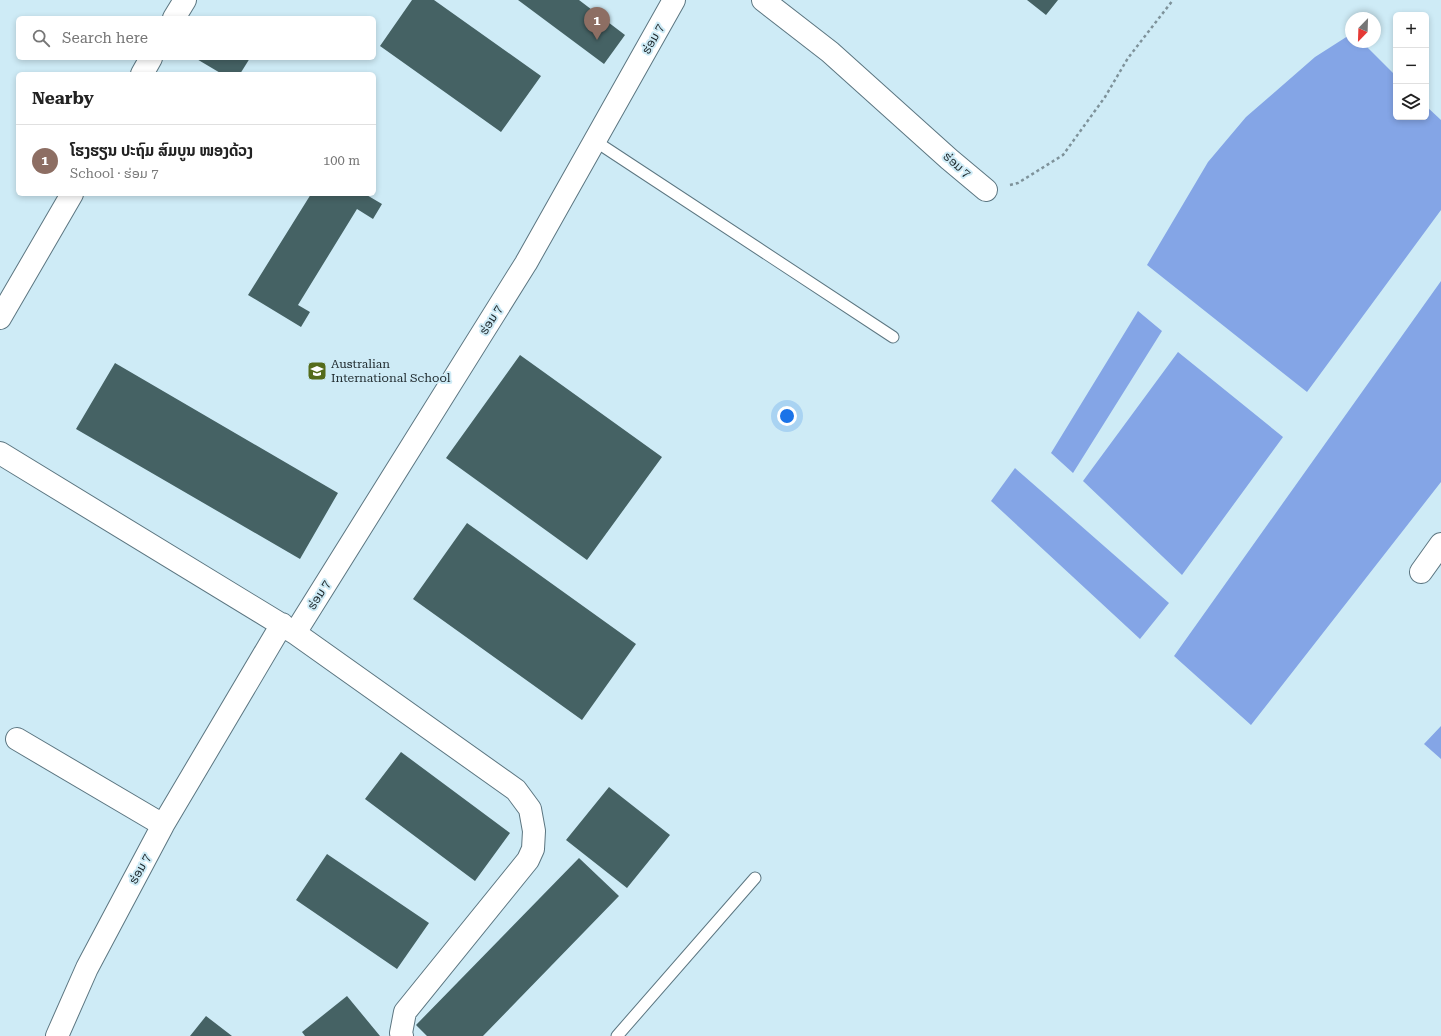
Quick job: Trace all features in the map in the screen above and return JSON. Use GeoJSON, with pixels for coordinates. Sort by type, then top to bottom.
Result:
{"type":"FeatureCollection","features":[{"type":"Feature","properties":{"kind":"street"},"geometry":{"type":"LineString","coordinates":[[175,16],[185,0]]}},
{"type":"Feature","properties":{"kind":"street","name":"ຮ່ອມ 7"},"geometry":{"type":"LineString","coordinates":[[57,1036],[87,968],[163,825],[526,263],[674,0]]}},
{"type":"Feature","properties":{"kind":"street","name":"ຮ່ອມ 7"},"geometry":{"type":"LineString","coordinates":[[763,0],[830,52],[949,159],[986,190]]}},
{"type":"Feature","properties":{"kind":"street"},"geometry":{"type":"LineString","coordinates":[[143,72],[150,60]]}},
{"type":"Feature","properties":{"kind":"street"},"geometry":{"type":"LineString","coordinates":[[0,318],[71,196]]}},
{"type":"Feature","properties":{"kind":"street"},"geometry":{"type":"LineString","coordinates":[[0,453],[289,629],[516,790],[530,809],[534,831],[533,849],[528,860],[405,1012],[401,1033],[402,1036]]}},
{"type":"Feature","properties":{"kind":"street"},"geometry":{"type":"LineString","coordinates":[[1422,572],[1441,544]]}},
{"type":"Feature","properties":{"kind":"street"},"geometry":{"type":"LineString","coordinates":[[17,739],[163,825]]}},
{"type":"Feature","properties":{"kind":"lane"},"geometry":{"type":"LineString","coordinates":[[595,141],[894,337]]}},
{"type":"Feature","properties":{"kind":"lane"},"geometry":{"type":"LineString","coordinates":[[617,1036],[755,878]]}},
{"type":"Feature","properties":{"kind":"path"},"geometry":{"type":"LineString","coordinates":[[986,190],[1018,184],[1063,156],[1105,97],[1128,58],[1173,0]]}},
{"type":"Feature","properties":{"kind":"water"},"geometry":{"type":"Polygon","coordinates":[[[1345,38],[1345,48],[1368,48],[1393,73],[1393,120],[1429,120],[1429,109],[1441,120],[1441,210],[1307,392],[1147,265],[1208,162],[1246,117],[1315,57],[1345,38]]]}},
{"type":"Feature","properties":{"kind":"water"},"geometry":{"type":"Polygon","coordinates":[[[1441,281],[1441,482],[1251,725],[1174,656],[1441,281]]]}},
{"type":"Feature","properties":{"kind":"water"},"geometry":{"type":"Polygon","coordinates":[[[1138,311],[1162,331],[1073,473],[1051,453],[1138,311]]]}},
{"type":"Feature","properties":{"kind":"water"},"geometry":{"type":"Polygon","coordinates":[[[1178,352],[1283,437],[1182,575],[1083,481],[1178,352]]]}},
{"type":"Feature","properties":{"kind":"water"},"geometry":{"type":"Polygon","coordinates":[[[1015,468],[1169,603],[1140,639],[991,501],[1015,468]]]}},
{"type":"Feature","properties":{"kind":"water"},"geometry":{"type":"Polygon","coordinates":[[[1441,726],[1441,759],[1424,744],[1441,726]]]}},
{"type":"Feature","properties":{"kind":"building"},"geometry":{"type":"Polygon","coordinates":[[[412,0],[434,0],[541,76],[501,132],[380,46],[412,0]]]}},
{"type":"Feature","properties":{"kind":"building"},"geometry":{"type":"Polygon","coordinates":[[[518,0],[579,0],[625,35],[604,64],[518,0]]]}},
{"type":"Feature","properties":{"kind":"building"},"geometry":{"type":"Polygon","coordinates":[[[1027,0],[1058,0],[1046,15],[1027,0]]]}},
{"type":"Feature","properties":{"kind":"building"},"geometry":{"type":"Polygon","coordinates":[[[198,60],[249,60],[241,72],[219,72],[198,60]]]}},
{"type":"Feature","properties":{"kind":"building"},"geometry":{"type":"Polygon","coordinates":[[[310,196],[368,196],[382,204],[373,219],[357,209],[298,305],[310,312],[301,327],[248,295],[310,196]]]}},
{"type":"Feature","properties":{"kind":"building"},"geometry":{"type":"Polygon","coordinates":[[[520,355],[662,457],[587,560],[446,458],[520,355]]]}},
{"type":"Feature","properties":{"kind":"building"},"geometry":{"type":"Polygon","coordinates":[[[115,363],[338,493],[300,559],[76,429],[115,363]]]}},
{"type":"Feature","properties":{"kind":"building"},"geometry":{"type":"Polygon","coordinates":[[[467,523],[636,644],[582,720],[413,599],[467,523]]]}},
{"type":"Feature","properties":{"kind":"building"},"geometry":{"type":"Polygon","coordinates":[[[401,752],[510,833],[475,881],[365,799],[401,752]]]}},
{"type":"Feature","properties":{"kind":"building"},"geometry":{"type":"Polygon","coordinates":[[[609,787],[670,835],[627,888],[566,840],[609,787]]]}},
{"type":"Feature","properties":{"kind":"building"},"geometry":{"type":"Polygon","coordinates":[[[327,854],[429,923],[397,969],[296,900],[327,854]]]}},
{"type":"Feature","properties":{"kind":"building"},"geometry":{"type":"Polygon","coordinates":[[[579,858],[619,896],[483,1036],[427,1036],[416,1025],[579,858]]]}},
{"type":"Feature","properties":{"kind":"building"},"geometry":{"type":"Polygon","coordinates":[[[347,996],[380,1036],[305,1036],[302,1032],[347,996]]]}},
{"type":"Feature","properties":{"kind":"building"},"geometry":{"type":"Polygon","coordinates":[[[206,1016],[232,1036],[190,1036],[206,1016]]]}},
{"type":"Feature","properties":{"kind":"place","name":"ໂຮງຮຽນ ປະຖົມ ສົມບູນ ໜອງດ້ວງ"},"geometry":{"type":"Point","coordinates":[597,40]}},
{"type":"Feature","properties":{"kind":"place","name":"Australian International School"},"geometry":{"type":"Point","coordinates":[317,371]}}]}
